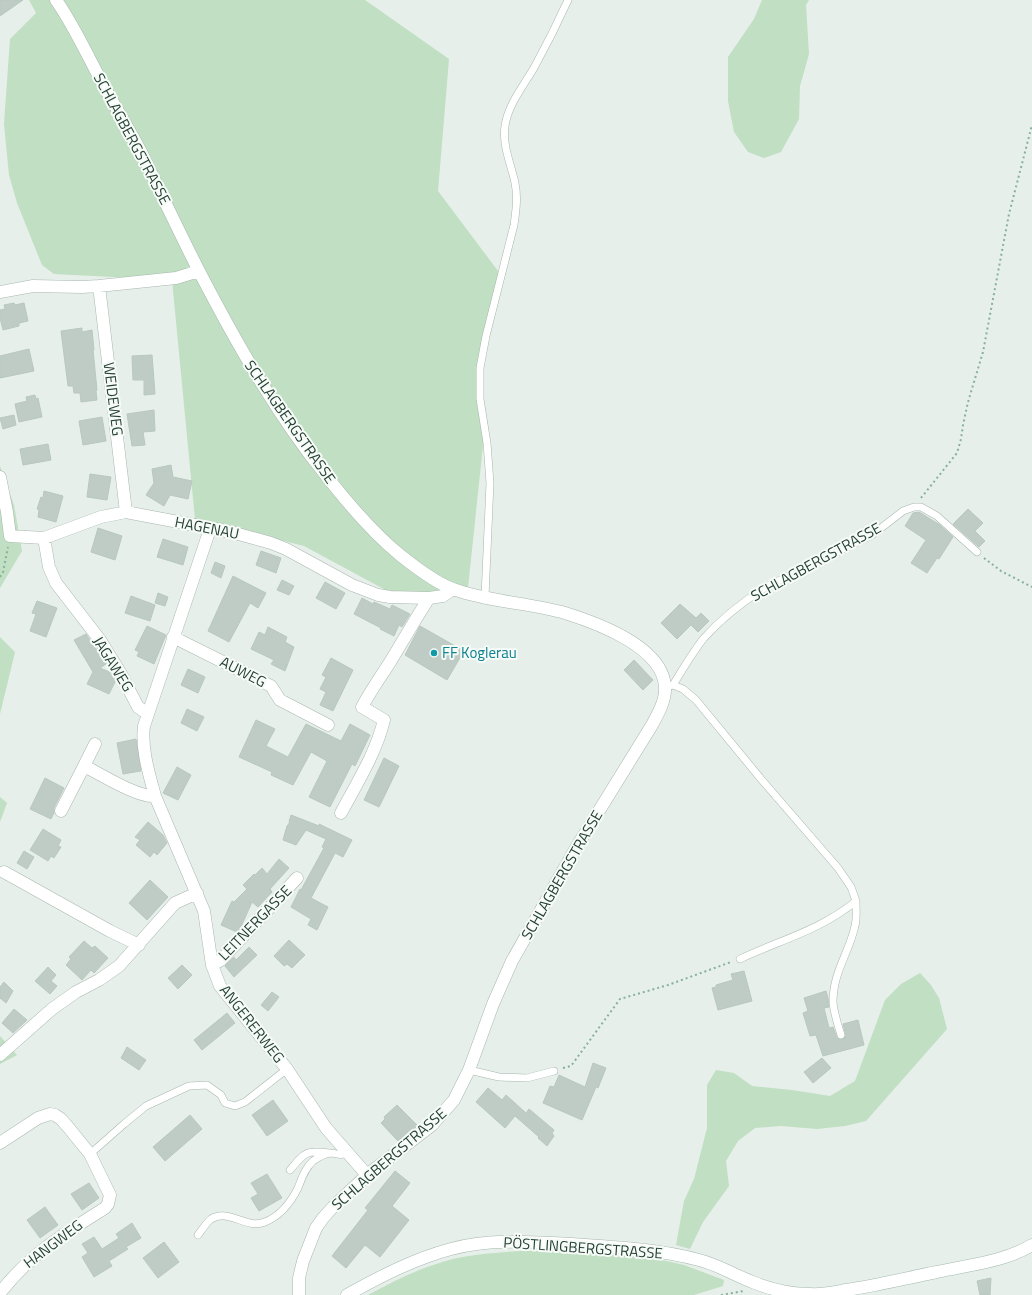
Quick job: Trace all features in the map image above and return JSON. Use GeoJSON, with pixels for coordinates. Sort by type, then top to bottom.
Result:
{"type":"FeatureCollection","features":[{"type":"Feature","properties":{"kind":"street","name":"SCHLAGBERGSTRASSE"},"geometry":{"type":"LineString","coordinates":[[56,0],[130,132],[199,272],[246,358],[277,408],[312,458],[354,511],[400,555],[424,572],[453,589],[484,597],[564,613],[625,638],[640,647],[649,655],[669,686],[652,725],[576,848],[512,961],[493,1004],[469,1070],[454,1100],[432,1125],[367,1175],[333,1207],[316,1228],[302,1266],[299,1278],[299,1295]]}},
{"type":"Feature","properties":{"kind":"street"},"geometry":{"type":"LineString","coordinates":[[0,292],[32,286],[99,286],[176,278],[199,272]]}},
{"type":"Feature","properties":{"kind":"street","name":"WEIDEWEG"},"geometry":{"type":"LineString","coordinates":[[99,286],[126,512]]}},
{"type":"Feature","properties":{"kind":"street"},"geometry":{"type":"LineString","coordinates":[[0,477],[10,536]]}},
{"type":"Feature","properties":{"kind":"street","name":"HAGENAU"},"geometry":{"type":"LineString","coordinates":[[10,536],[44,538],[101,517],[126,512],[252,537],[271,543],[286,549],[367,592],[390,597],[429,598],[443,596],[453,589]]}},
{"type":"Feature","properties":{"kind":"street"},"geometry":{"type":"LineString","coordinates":[[0,1055],[52,1009],[76,992],[99,980],[119,966],[175,903],[197,893],[155,796],[145,753],[144,726],[210,529]]}},
{"type":"Feature","properties":{"kind":"street","name":"JAGAWEG"},"geometry":{"type":"LineString","coordinates":[[44,538],[49,567],[56,583],[100,640],[121,674],[138,706],[148,714]]}},
{"type":"Feature","properties":{"kind":"street"},"geometry":{"type":"LineString","coordinates":[[341,813],[373,752],[381,733],[384,720],[362,707],[372,688],[429,598]]}},
{"type":"Feature","properties":{"kind":"street","name":"AUWEG"},"geometry":{"type":"LineString","coordinates":[[173,637],[271,686],[280,700],[328,725]]}},
{"type":"Feature","properties":{"kind":"street"},"geometry":{"type":"LineString","coordinates":[[61,810],[96,744]]}},
{"type":"Feature","properties":{"kind":"street"},"geometry":{"type":"LineString","coordinates":[[84,766],[139,794],[155,796]]}},
{"type":"Feature","properties":{"kind":"street"},"geometry":{"type":"LineString","coordinates":[[4,872],[103,927],[139,945]]}},
{"type":"Feature","properties":{"kind":"street","name":"LEITNERGASSE"},"geometry":{"type":"LineString","coordinates":[[212,966],[221,960],[297,878]]}},
{"type":"Feature","properties":{"kind":"street","name":"ANGERERWEG"},"geometry":{"type":"LineString","coordinates":[[197,893],[206,918],[212,966],[216,977],[227,995],[287,1069],[317,1116],[367,1175]]}},
{"type":"Feature","properties":{"kind":"street"},"geometry":{"type":"LineString","coordinates":[[0,1143],[38,1118],[50,1114],[61,1119],[90,1154]]}},
{"type":"Feature","properties":{"kind":"street","name":"HANGWEG"},"geometry":{"type":"LineString","coordinates":[[0,1293],[11,1279],[34,1256],[65,1232],[104,1208],[110,1200],[109,1190],[96,1168],[90,1154]]}},
{"type":"Feature","properties":{"kind":"street","name":"PÖSTLINGBERGSTRASSE"},"geometry":{"type":"LineString","coordinates":[[348,1295],[378,1278],[414,1261],[472,1244],[511,1241],[660,1252],[711,1264],[755,1283],[784,1292],[810,1294],[861,1288],[1006,1257],[1032,1245]]}},
{"type":"Feature","properties":{"kind":"lane"},"geometry":{"type":"LineString","coordinates":[[484,597],[490,483],[487,443],[480,399],[480,368],[486,336],[517,209],[515,183],[506,149],[505,125],[508,114],[514,102],[536,64],[568,0]]}},
{"type":"Feature","properties":{"kind":"lane"},"geometry":{"type":"LineString","coordinates":[[914,507],[927,510],[937,516],[977,552]]}},
{"type":"Feature","properties":{"kind":"lane","name":"SCHLAGBERGSTRASSE"},"geometry":{"type":"LineString","coordinates":[[669,686],[705,637],[725,618],[754,595],[776,582],[872,535],[903,511],[914,507]]}},
{"type":"Feature","properties":{"kind":"lane"},"geometry":{"type":"LineString","coordinates":[[669,686],[683,689],[696,700],[761,779],[818,844],[847,880],[854,894],[856,901],[855,926],[838,971],[834,989],[834,1012],[841,1036]]}},
{"type":"Feature","properties":{"kind":"lane"},"geometry":{"type":"LineString","coordinates":[[740,959],[810,930],[845,910],[856,901]]}},
{"type":"Feature","properties":{"kind":"lane","name":"ANGERERWEG"},"geometry":{"type":"LineString","coordinates":[[90,1154],[146,1106],[172,1093],[189,1086],[207,1085],[221,1095],[225,1103],[235,1106],[245,1102],[287,1069]]}},
{"type":"Feature","properties":{"kind":"lane"},"geometry":{"type":"LineString","coordinates":[[469,1070],[499,1078],[527,1078],[554,1071]]}},
{"type":"Feature","properties":{"kind":"lane"},"geometry":{"type":"LineString","coordinates":[[290,1170],[304,1154],[314,1152],[339,1155],[347,1152]]}},
{"type":"Feature","properties":{"kind":"lane"},"geometry":{"type":"LineString","coordinates":[[198,1235],[206,1223],[216,1217],[229,1216],[252,1224],[263,1223],[271,1219],[282,1210],[292,1198],[310,1164],[329,1153]]}},
{"type":"Feature","properties":{"kind":"path"},"geometry":{"type":"LineString","coordinates":[[914,507],[957,453],[968,402],[983,352],[1009,214],[1032,125]]}},
{"type":"Feature","properties":{"kind":"path"},"geometry":{"type":"LineString","coordinates":[[0,577],[3,572],[10,536]]}},
{"type":"Feature","properties":{"kind":"path"},"geometry":{"type":"LineString","coordinates":[[977,552],[1001,571],[1032,587]]}},
{"type":"Feature","properties":{"kind":"path"},"geometry":{"type":"LineString","coordinates":[[554,1071],[571,1066],[620,999],[668,985],[740,959]]}},
{"type":"Feature","properties":{"kind":"path"},"geometry":{"type":"LineString","coordinates":[[721,1295],[749,1290],[753,1288],[755,1283]]}},
{"type":"Feature","properties":{"kind":"green space"},"geometry":{"type":"Polygon","coordinates":[[[29,0],[365,0],[449,59],[438,191],[501,275],[483,366],[484,436],[467,597],[393,594],[304,546],[195,519],[172,280],[54,274],[42,265],[17,203],[9,175],[4,124],[10,39],[36,13],[29,0]]]}},
{"type":"Feature","properties":{"kind":"green space"},"geometry":{"type":"Polygon","coordinates":[[[762,0],[809,0],[806,5],[809,54],[800,86],[799,119],[781,152],[764,158],[748,152],[734,132],[728,101],[728,57],[754,19],[762,0]]]}},
{"type":"Feature","properties":{"kind":"green space"},"geometry":{"type":"Polygon","coordinates":[[[0,466],[14,505],[22,551],[0,588],[0,466]]]}},
{"type":"Feature","properties":{"kind":"green space"},"geometry":{"type":"Polygon","coordinates":[[[0,637],[15,652],[0,714],[0,637]]]}},
{"type":"Feature","properties":{"kind":"green space"},"geometry":{"type":"Polygon","coordinates":[[[0,797],[7,803],[0,822],[0,797]]]}},
{"type":"Feature","properties":{"kind":"green space"},"geometry":{"type":"Polygon","coordinates":[[[920,973],[931,985],[939,998],[947,1029],[866,1121],[845,1126],[817,1129],[781,1126],[755,1128],[738,1141],[726,1161],[729,1186],[703,1222],[690,1249],[676,1245],[684,1201],[694,1179],[707,1128],[707,1085],[716,1070],[734,1073],[752,1086],[830,1096],[855,1081],[885,1000],[901,984],[920,973]]]}},
{"type":"Feature","properties":{"kind":"green space"},"geometry":{"type":"Polygon","coordinates":[[[0,1036],[17,1055],[0,1064],[0,1036]]]}},
{"type":"Feature","properties":{"kind":"green space"},"geometry":{"type":"Polygon","coordinates":[[[518,1251],[591,1252],[662,1260],[684,1265],[724,1280],[723,1286],[694,1295],[368,1295],[409,1274],[442,1262],[469,1256],[518,1251]]]}},
{"type":"Feature","properties":{"kind":"building"},"geometry":{"type":"Polygon","coordinates":[[[0,0],[23,0],[0,16],[0,0]]]}},
{"type":"Feature","properties":{"kind":"building"},"geometry":{"type":"Polygon","coordinates":[[[14,303],[15,305],[24,303],[28,321],[19,323],[19,326],[3,330],[0,310],[5,309],[4,305],[14,303]]]}},
{"type":"Feature","properties":{"kind":"building"},"geometry":{"type":"Polygon","coordinates":[[[82,328],[82,332],[92,330],[97,400],[81,402],[80,393],[74,393],[73,386],[68,386],[61,331],[82,328]]]}},
{"type":"Feature","properties":{"kind":"building"},"geometry":{"type":"Polygon","coordinates":[[[29,349],[34,371],[0,378],[0,356],[29,349]]]}},
{"type":"Feature","properties":{"kind":"building"},"geometry":{"type":"Polygon","coordinates":[[[152,355],[155,394],[144,395],[144,380],[133,380],[132,356],[152,355]]]}},
{"type":"Feature","properties":{"kind":"building"},"geometry":{"type":"Polygon","coordinates":[[[35,395],[36,399],[38,398],[42,417],[19,422],[15,404],[27,401],[26,397],[35,395]]]}},
{"type":"Feature","properties":{"kind":"building"},"geometry":{"type":"Polygon","coordinates":[[[154,410],[155,431],[143,432],[145,445],[132,446],[127,414],[154,410]]]}},
{"type":"Feature","properties":{"kind":"building"},"geometry":{"type":"Polygon","coordinates":[[[14,415],[16,425],[3,429],[0,418],[14,415]]]}},
{"type":"Feature","properties":{"kind":"building"},"geometry":{"type":"Polygon","coordinates":[[[102,417],[106,441],[83,445],[79,421],[102,417]]]}},
{"type":"Feature","properties":{"kind":"building"},"geometry":{"type":"Polygon","coordinates":[[[48,444],[51,460],[23,465],[20,449],[48,444]]]}},
{"type":"Feature","properties":{"kind":"building"},"geometry":{"type":"Polygon","coordinates":[[[171,465],[173,477],[192,481],[188,499],[170,495],[164,506],[146,495],[154,483],[152,469],[171,465]]]}},
{"type":"Feature","properties":{"kind":"building"},"geometry":{"type":"Polygon","coordinates":[[[90,474],[111,477],[107,500],[87,497],[90,474]]]}},
{"type":"Feature","properties":{"kind":"building"},"geometry":{"type":"Polygon","coordinates":[[[44,491],[63,496],[56,522],[38,517],[39,510],[37,509],[41,497],[43,498],[44,491]]]}},
{"type":"Feature","properties":{"kind":"building"},"geometry":{"type":"Polygon","coordinates":[[[968,509],[983,523],[975,531],[985,541],[979,547],[953,524],[968,509]]]}},
{"type":"Feature","properties":{"kind":"building"},"geometry":{"type":"Polygon","coordinates":[[[919,512],[940,525],[953,537],[939,559],[937,558],[927,573],[911,563],[926,540],[905,526],[913,513],[919,512]]]}},
{"type":"Feature","properties":{"kind":"building"},"geometry":{"type":"Polygon","coordinates":[[[98,528],[122,536],[115,560],[91,552],[98,528]]]}},
{"type":"Feature","properties":{"kind":"building"},"geometry":{"type":"Polygon","coordinates":[[[163,539],[188,547],[183,565],[157,557],[163,539]]]}},
{"type":"Feature","properties":{"kind":"building"},"geometry":{"type":"Polygon","coordinates":[[[261,551],[281,558],[276,573],[256,565],[261,551]]]}},
{"type":"Feature","properties":{"kind":"building"},"geometry":{"type":"Polygon","coordinates":[[[215,562],[225,566],[221,578],[211,573],[215,562]]]}},
{"type":"Feature","properties":{"kind":"building"},"geometry":{"type":"Polygon","coordinates":[[[233,576],[266,593],[258,608],[250,603],[229,642],[208,631],[233,576]]]}},
{"type":"Feature","properties":{"kind":"building"},"geometry":{"type":"Polygon","coordinates":[[[282,580],[294,586],[289,595],[277,590],[282,580]]]}},
{"type":"Feature","properties":{"kind":"building"},"geometry":{"type":"Polygon","coordinates":[[[325,582],[345,593],[336,609],[316,598],[325,582]]]}},
{"type":"Feature","properties":{"kind":"building"},"geometry":{"type":"Polygon","coordinates":[[[158,593],[168,597],[165,606],[155,603],[158,593]]]}},
{"type":"Feature","properties":{"kind":"building"},"geometry":{"type":"Polygon","coordinates":[[[131,596],[155,605],[150,621],[125,613],[131,596]]]}},
{"type":"Feature","properties":{"kind":"building"},"geometry":{"type":"Polygon","coordinates":[[[362,598],[373,604],[374,602],[390,609],[392,605],[410,614],[402,627],[399,625],[394,636],[354,614],[362,598]]]}},
{"type":"Feature","properties":{"kind":"building"},"geometry":{"type":"Polygon","coordinates":[[[37,601],[57,608],[46,637],[30,631],[36,614],[32,613],[37,601]]]}},
{"type":"Feature","properties":{"kind":"building"},"geometry":{"type":"Polygon","coordinates":[[[680,604],[696,618],[701,613],[709,621],[698,632],[691,625],[677,639],[661,623],[680,604]]]}},
{"type":"Feature","properties":{"kind":"building"},"geometry":{"type":"Polygon","coordinates":[[[147,626],[166,635],[154,664],[137,656],[139,652],[135,650],[147,626]]]}},
{"type":"Feature","properties":{"kind":"building","name":"FF Koglerau"},"geometry":{"type":"Polygon","coordinates":[[[420,626],[464,651],[447,680],[405,655],[420,626]]]}},
{"type":"Feature","properties":{"kind":"building"},"geometry":{"type":"Polygon","coordinates":[[[268,627],[287,637],[285,642],[294,647],[285,671],[271,664],[274,660],[251,649],[259,632],[265,635],[268,627]]]}},
{"type":"Feature","properties":{"kind":"building"},"geometry":{"type":"Polygon","coordinates":[[[86,634],[106,664],[100,668],[112,673],[116,680],[109,694],[87,684],[93,672],[74,640],[86,634]]]}},
{"type":"Feature","properties":{"kind":"building"},"geometry":{"type":"Polygon","coordinates":[[[331,658],[353,670],[333,711],[320,705],[326,692],[320,689],[326,677],[322,675],[331,658]]]}},
{"type":"Feature","properties":{"kind":"building"},"geometry":{"type":"Polygon","coordinates":[[[634,660],[653,680],[643,690],[624,670],[634,660]]]}},
{"type":"Feature","properties":{"kind":"building"},"geometry":{"type":"Polygon","coordinates":[[[188,669],[205,677],[198,693],[181,685],[188,669]]]}},
{"type":"Feature","properties":{"kind":"building"},"geometry":{"type":"Polygon","coordinates":[[[187,709],[204,717],[197,731],[181,723],[187,709]]]}},
{"type":"Feature","properties":{"kind":"building"},"geometry":{"type":"Polygon","coordinates":[[[256,720],[275,729],[266,746],[288,757],[306,724],[341,741],[350,724],[370,735],[355,766],[352,764],[330,807],[309,797],[327,761],[311,752],[293,785],[271,775],[272,772],[239,757],[256,720]]]}},
{"type":"Feature","properties":{"kind":"building"},"geometry":{"type":"Polygon","coordinates":[[[136,739],[141,771],[123,774],[117,743],[136,739]]]}},
{"type":"Feature","properties":{"kind":"building"},"geometry":{"type":"Polygon","coordinates":[[[384,758],[399,766],[379,807],[364,800],[384,758]]]}},
{"type":"Feature","properties":{"kind":"building"},"geometry":{"type":"Polygon","coordinates":[[[177,767],[191,775],[178,800],[163,793],[177,767]]]}},
{"type":"Feature","properties":{"kind":"building"},"geometry":{"type":"Polygon","coordinates":[[[45,778],[64,788],[54,808],[54,813],[51,819],[30,809],[45,778]]]}},
{"type":"Feature","properties":{"kind":"building"},"geometry":{"type":"Polygon","coordinates":[[[291,815],[319,826],[319,824],[352,840],[343,857],[335,853],[311,898],[328,907],[317,930],[308,925],[311,919],[291,907],[324,848],[322,847],[326,839],[306,830],[296,845],[283,840],[291,815]]]}},
{"type":"Feature","properties":{"kind":"building"},"geometry":{"type":"Polygon","coordinates":[[[148,822],[163,835],[167,843],[157,855],[154,852],[150,857],[136,845],[140,840],[135,837],[148,822]]]}},
{"type":"Feature","properties":{"kind":"building"},"geometry":{"type":"Polygon","coordinates":[[[43,829],[61,840],[58,846],[61,847],[54,858],[51,856],[48,861],[30,850],[43,829]]]}},
{"type":"Feature","properties":{"kind":"building"},"geometry":{"type":"Polygon","coordinates":[[[24,851],[34,857],[27,869],[17,863],[24,851]]]}},
{"type":"Feature","properties":{"kind":"building"},"geometry":{"type":"Polygon","coordinates":[[[279,859],[289,868],[270,889],[272,892],[258,907],[252,902],[240,929],[237,932],[221,925],[232,901],[234,902],[247,889],[243,885],[262,868],[267,874],[279,859]]]}},
{"type":"Feature","properties":{"kind":"building"},"geometry":{"type":"Polygon","coordinates":[[[150,880],[168,897],[147,920],[129,903],[150,880]]]}},
{"type":"Feature","properties":{"kind":"building"},"geometry":{"type":"Polygon","coordinates":[[[289,940],[305,955],[292,968],[287,964],[284,966],[274,956],[289,940]]]}},
{"type":"Feature","properties":{"kind":"building"},"geometry":{"type":"Polygon","coordinates":[[[84,941],[92,948],[95,946],[108,958],[94,973],[91,970],[82,980],[66,965],[71,959],[69,957],[84,941]]]}},
{"type":"Feature","properties":{"kind":"building"},"geometry":{"type":"Polygon","coordinates":[[[249,947],[257,955],[234,977],[225,966],[234,957],[236,960],[249,947]]]}},
{"type":"Feature","properties":{"kind":"building"},"geometry":{"type":"Polygon","coordinates":[[[182,965],[192,975],[178,989],[168,978],[182,965]]]}},
{"type":"Feature","properties":{"kind":"building"},"geometry":{"type":"Polygon","coordinates":[[[48,967],[56,975],[51,981],[57,986],[50,994],[35,981],[48,967]]]}},
{"type":"Feature","properties":{"kind":"building"},"geometry":{"type":"Polygon","coordinates":[[[744,971],[752,1001],[718,1010],[712,988],[716,987],[716,985],[733,980],[731,974],[744,971]]]}},
{"type":"Feature","properties":{"kind":"building"},"geometry":{"type":"Polygon","coordinates":[[[4,982],[13,991],[6,1003],[0,998],[0,987],[4,982]]]}},
{"type":"Feature","properties":{"kind":"building"},"geometry":{"type":"Polygon","coordinates":[[[826,991],[829,1007],[824,1008],[829,1028],[833,1027],[837,1038],[842,1040],[846,1036],[843,1024],[858,1020],[864,1045],[823,1056],[816,1035],[810,1036],[803,1013],[808,1011],[804,998],[826,991]]]}},
{"type":"Feature","properties":{"kind":"building"},"geometry":{"type":"Polygon","coordinates":[[[272,992],[279,997],[268,1011],[261,1005],[272,992]]]}},
{"type":"Feature","properties":{"kind":"building"},"geometry":{"type":"Polygon","coordinates":[[[14,1009],[27,1020],[13,1033],[2,1023],[14,1009]]]}},
{"type":"Feature","properties":{"kind":"building"},"geometry":{"type":"Polygon","coordinates":[[[227,1013],[235,1023],[202,1050],[194,1040],[227,1013]]]}},
{"type":"Feature","properties":{"kind":"building"},"geometry":{"type":"Polygon","coordinates":[[[127,1047],[146,1060],[139,1070],[121,1058],[127,1047]]]}},
{"type":"Feature","properties":{"kind":"building"},"geometry":{"type":"Polygon","coordinates":[[[822,1058],[831,1068],[813,1083],[804,1072],[822,1058]]]}},
{"type":"Feature","properties":{"kind":"building"},"geometry":{"type":"Polygon","coordinates":[[[593,1063],[606,1068],[582,1120],[543,1103],[550,1086],[554,1087],[559,1075],[585,1087],[593,1063]]]}},
{"type":"Feature","properties":{"kind":"building"},"geometry":{"type":"Polygon","coordinates":[[[488,1088],[502,1100],[506,1095],[526,1113],[529,1109],[554,1130],[552,1133],[554,1136],[547,1146],[515,1116],[505,1128],[476,1102],[488,1088]]]}},
{"type":"Feature","properties":{"kind":"building"},"geometry":{"type":"Polygon","coordinates":[[[273,1100],[288,1121],[267,1136],[252,1115],[273,1100]]]}},
{"type":"Feature","properties":{"kind":"building"},"geometry":{"type":"Polygon","coordinates":[[[397,1105],[418,1126],[398,1141],[381,1123],[385,1119],[384,1117],[397,1105]]]}},
{"type":"Feature","properties":{"kind":"building"},"geometry":{"type":"Polygon","coordinates":[[[190,1115],[202,1129],[165,1161],[153,1147],[190,1115]]]}},
{"type":"Feature","properties":{"kind":"building"},"geometry":{"type":"Polygon","coordinates":[[[395,1171],[410,1183],[392,1206],[409,1220],[380,1257],[365,1245],[346,1268],[332,1256],[368,1210],[365,1208],[395,1171]]]}},
{"type":"Feature","properties":{"kind":"building"},"geometry":{"type":"Polygon","coordinates":[[[267,1174],[282,1198],[259,1211],[251,1198],[258,1194],[251,1183],[267,1174]]]}},
{"type":"Feature","properties":{"kind":"building"},"geometry":{"type":"Polygon","coordinates":[[[89,1183],[99,1198],[82,1210],[71,1194],[89,1183]]]}},
{"type":"Feature","properties":{"kind":"building"},"geometry":{"type":"Polygon","coordinates":[[[45,1207],[58,1225],[40,1238],[27,1220],[45,1207]]]}},
{"type":"Feature","properties":{"kind":"building"},"geometry":{"type":"Polygon","coordinates":[[[132,1223],[141,1238],[126,1247],[128,1249],[109,1261],[112,1266],[94,1277],[82,1257],[88,1253],[82,1244],[94,1237],[102,1249],[119,1238],[116,1234],[132,1223]]]}},
{"type":"Feature","properties":{"kind":"building"},"geometry":{"type":"Polygon","coordinates":[[[164,1242],[179,1262],[158,1278],[143,1258],[164,1242]]]}},
{"type":"Feature","properties":{"kind":"building"},"geometry":{"type":"Polygon","coordinates":[[[991,1278],[990,1295],[980,1295],[977,1281],[991,1278]]]}},
{"type":"Feature","properties":{"kind":"place","name":"FF Koglerau"},"geometry":{"type":"Point","coordinates":[434,653]}}]}
